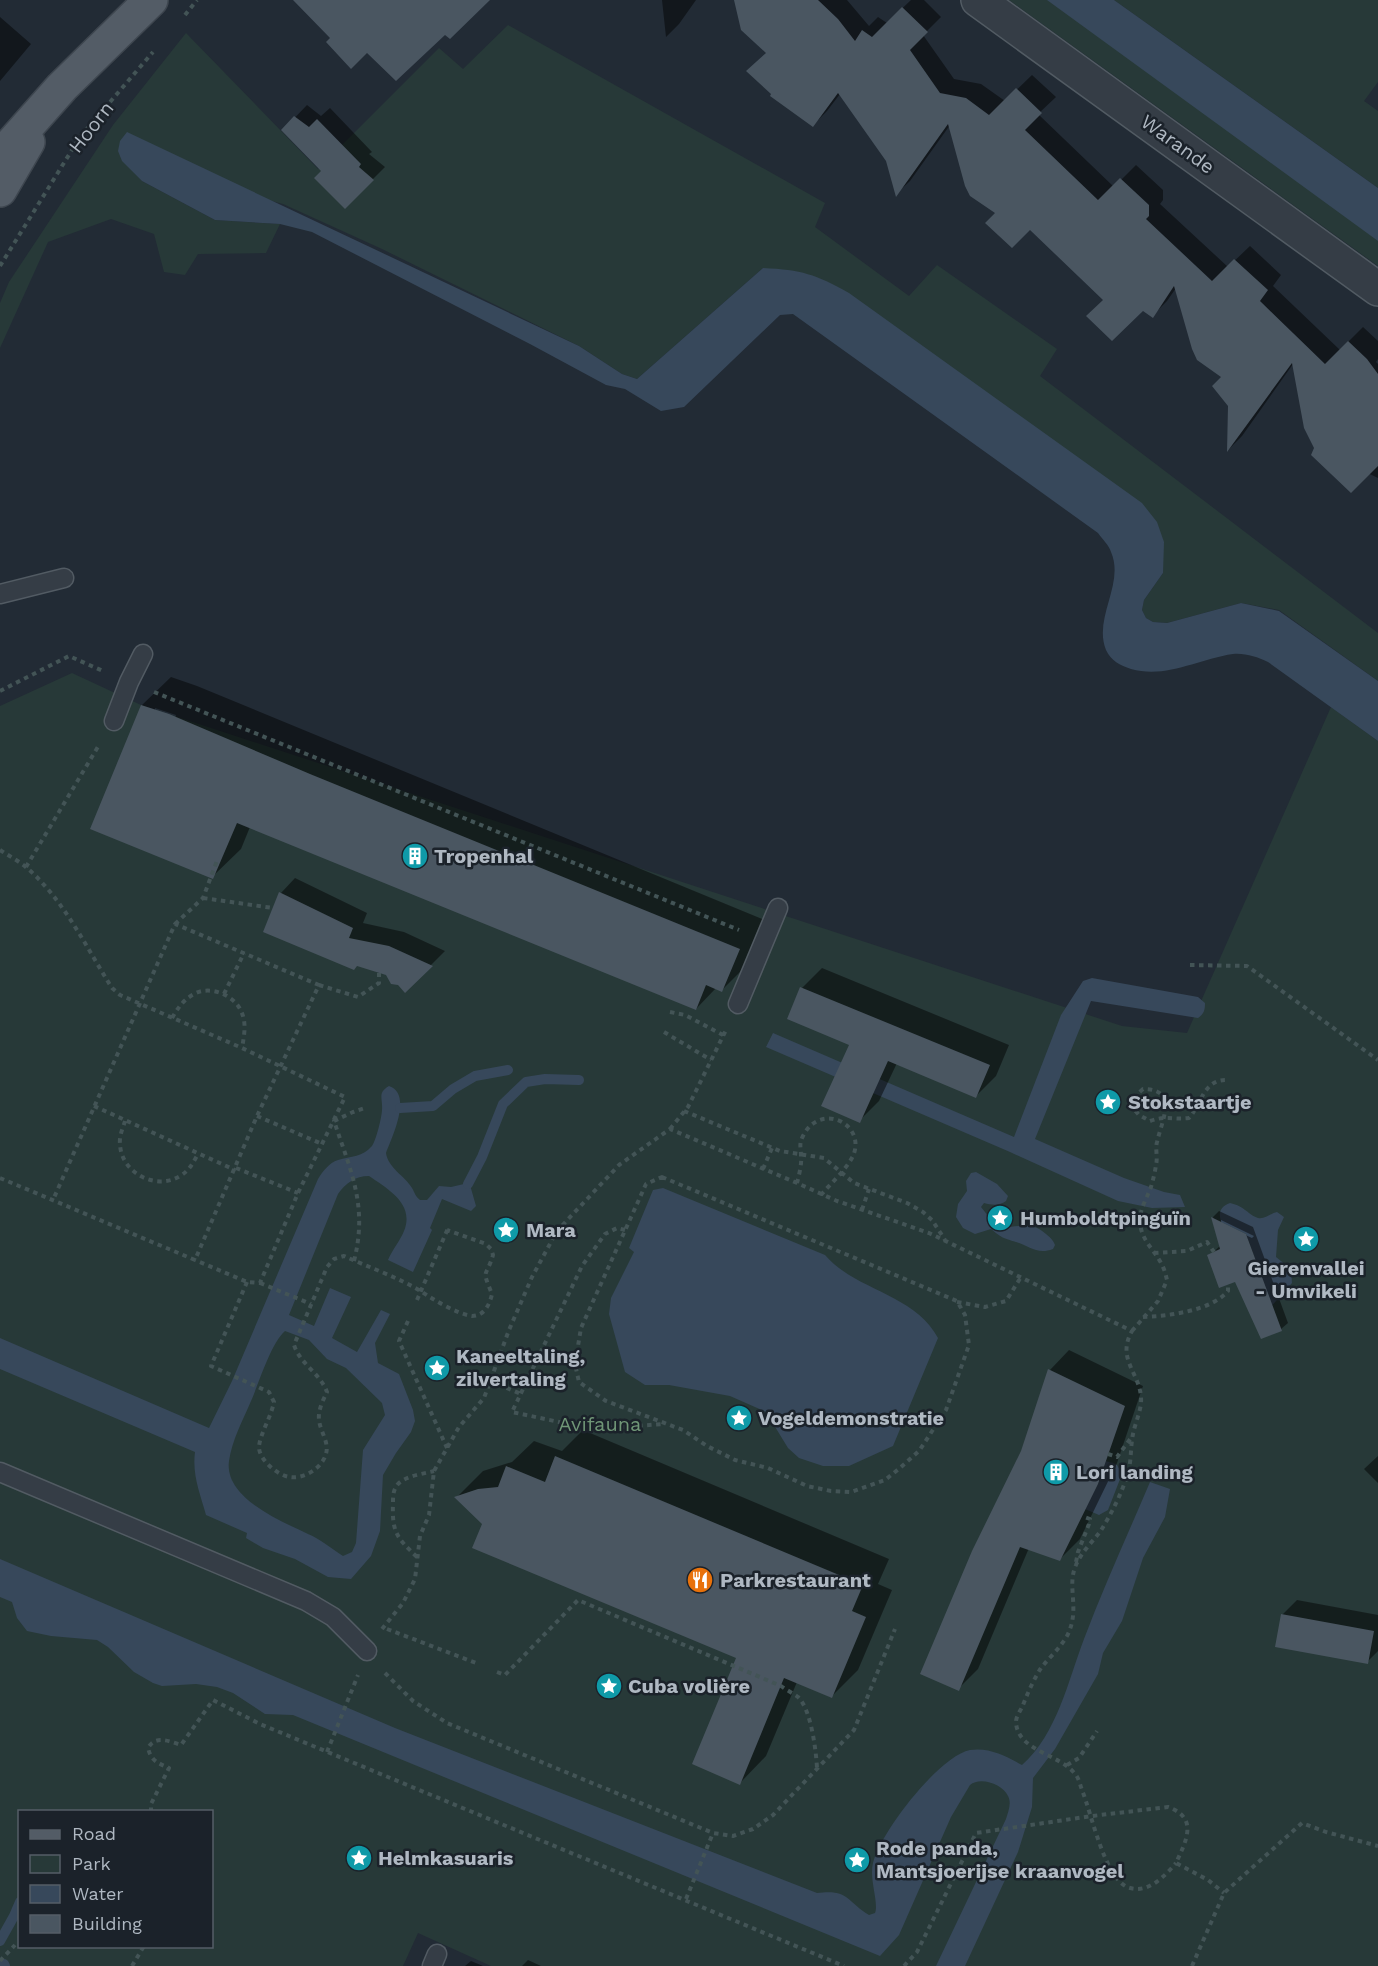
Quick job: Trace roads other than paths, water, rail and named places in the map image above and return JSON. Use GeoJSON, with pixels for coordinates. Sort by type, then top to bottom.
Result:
{"type":"FeatureCollection","features":[{"type":"Feature","properties":{"kind":"main road"},"geometry":{"type":"LineString","coordinates":[[0,157],[62,87],[151,0]]}},
{"type":"Feature","properties":{"kind":"main road"},"geometry":{"type":"LineString","coordinates":[[0,190],[62,87]]}},
{"type":"Feature","properties":{"kind":"street","name":"Warande"},"geometry":{"type":"LineString","coordinates":[[978,0],[1378,289]]}},
{"type":"Feature","properties":{"kind":"lane"},"geometry":{"type":"LineString","coordinates":[[0,594],[64,578]]}},
{"type":"Feature","properties":{"kind":"lane"},"geometry":{"type":"LineString","coordinates":[[114,721],[143,654]]}},
{"type":"Feature","properties":{"kind":"lane"},"geometry":{"type":"LineString","coordinates":[[738,1004],[778,908]]}},
{"type":"Feature","properties":{"kind":"lane"},"geometry":{"type":"LineString","coordinates":[[0,1472],[306,1601],[333,1617],[367,1651]]}},
{"type":"Feature","properties":{"kind":"water"},"geometry":{"type":"Polygon","coordinates":[[[1047,0],[1114,0],[1378,188],[1378,241],[1047,0]]]}},
{"type":"Feature","properties":{"kind":"water"},"geometry":{"type":"Polygon","coordinates":[[[127,132],[579,346],[622,374],[637,379],[763,268],[808,274],[827,281],[849,293],[1142,503],[1157,522],[1164,542],[1163,573],[1144,600],[1142,610],[1146,618],[1153,622],[1167,623],[1241,603],[1279,611],[1378,681],[1378,741],[1268,662],[1256,657],[1233,654],[1157,672],[1131,669],[1116,662],[1108,654],[1103,638],[1114,564],[1110,549],[1098,533],[793,314],[780,315],[684,407],[661,411],[625,389],[606,385],[312,232],[280,224],[215,220],[142,181],[122,161],[118,151],[120,141],[127,132]]]}},
{"type":"Feature","properties":{"kind":"water"},"geometry":{"type":"Polygon","coordinates":[[[1092,978],[1198,997],[1205,1003],[1204,1010],[1198,1018],[1091,1001],[1035,1139],[1124,1178],[1180,1195],[1185,1207],[1152,1208],[1118,1201],[766,1047],[773,1033],[1014,1137],[1061,1015],[1083,981],[1092,978]]]}},
{"type":"Feature","properties":{"kind":"water"},"geometry":{"type":"Polygon","coordinates":[[[389,1086],[400,1098],[399,1116],[386,1153],[393,1168],[409,1184],[420,1200],[427,1200],[439,1186],[451,1187],[464,1184],[470,1185],[476,1206],[471,1211],[442,1199],[430,1228],[432,1230],[413,1272],[388,1260],[404,1231],[406,1213],[403,1205],[391,1192],[369,1176],[351,1181],[338,1194],[289,1315],[314,1326],[330,1288],[351,1297],[332,1338],[357,1352],[381,1310],[390,1314],[375,1343],[378,1363],[399,1374],[415,1421],[411,1432],[383,1475],[380,1531],[371,1556],[351,1579],[328,1577],[295,1559],[263,1548],[246,1538],[247,1533],[206,1515],[196,1476],[195,1452],[0,1369],[0,1338],[209,1428],[232,1381],[318,1179],[332,1163],[361,1154],[372,1146],[380,1123],[382,1094],[389,1086]],[[285,1331],[275,1344],[235,1438],[230,1453],[230,1474],[235,1486],[257,1506],[343,1556],[352,1552],[356,1543],[363,1450],[385,1415],[382,1403],[346,1368],[327,1359],[309,1340],[285,1331]]]}},
{"type":"Feature","properties":{"kind":"water"},"geometry":{"type":"Polygon","coordinates":[[[976,1172],[997,1184],[1008,1196],[1001,1204],[984,1203],[981,1207],[993,1222],[992,1225],[1032,1226],[1052,1239],[1055,1245],[1053,1249],[1042,1251],[1034,1249],[1003,1237],[991,1229],[975,1234],[963,1228],[956,1217],[958,1204],[967,1191],[966,1181],[971,1173],[976,1172]]]}},
{"type":"Feature","properties":{"kind":"water"},"geometry":{"type":"Polygon","coordinates":[[[663,1188],[825,1255],[852,1277],[900,1302],[928,1323],[938,1338],[893,1446],[849,1466],[823,1466],[799,1458],[788,1448],[766,1412],[730,1396],[669,1385],[645,1385],[625,1372],[609,1314],[611,1298],[634,1252],[629,1248],[653,1190],[663,1188]]]}},
{"type":"Feature","properties":{"kind":"water"},"geometry":{"type":"Polygon","coordinates":[[[1230,1203],[1258,1218],[1277,1212],[1284,1217],[1278,1230],[1276,1257],[1291,1269],[1292,1283],[1269,1309],[1253,1297],[1262,1278],[1246,1234],[1222,1224],[1220,1211],[1230,1203]]]}},
{"type":"Feature","properties":{"kind":"water"},"geometry":{"type":"Polygon","coordinates":[[[1106,1461],[1117,1465],[1122,1474],[1108,1510],[1099,1515],[1085,1509],[1098,1484],[1106,1461]]]}},
{"type":"Feature","properties":{"kind":"water"},"geometry":{"type":"Polygon","coordinates":[[[1150,1482],[1170,1489],[1165,1517],[1143,1558],[1122,1621],[1103,1653],[1098,1674],[1055,1749],[1033,1778],[1032,1807],[1018,1852],[965,1966],[936,1966],[1008,1813],[1010,1805],[1008,1796],[1001,1788],[991,1783],[979,1781],[970,1785],[951,1817],[899,1935],[880,1956],[293,1715],[265,1714],[233,1693],[217,1687],[196,1684],[162,1686],[153,1683],[134,1672],[108,1647],[97,1640],[51,1636],[27,1631],[17,1618],[12,1602],[0,1597],[0,1559],[395,1728],[817,1893],[835,1893],[846,1897],[869,1915],[875,1913],[876,1909],[872,1869],[878,1850],[899,1816],[928,1780],[957,1755],[970,1750],[991,1751],[1022,1765],[1044,1738],[1053,1723],[1092,1619],[1150,1482]]]}},
{"type":"Feature","properties":{"kind":"waterway"},"geometry":{"type":"LineString","coordinates":[[400,1108],[433,1106],[453,1089],[475,1076],[508,1070]]}},
{"type":"Feature","properties":{"kind":"waterway"},"geometry":{"type":"LineString","coordinates":[[468,1184],[482,1157],[503,1104],[526,1082],[545,1079],[579,1080]]}},
{"type":"Feature","properties":{"kind":"waterway"},"geometry":{"type":"LineString","coordinates":[[0,1941],[18,1907]]}},
{"type":"Feature","properties":{"kind":"place","name":"Tropenhal"},"geometry":{"type":"Point","coordinates":[415,856]}},
{"type":"Feature","properties":{"kind":"place","name":"Stokstaartje"},"geometry":{"type":"Point","coordinates":[1108,1102]}},
{"type":"Feature","properties":{"kind":"place","name":"Humboldtpinguïn"},"geometry":{"type":"Point","coordinates":[1000,1218]}},
{"type":"Feature","properties":{"kind":"place","name":"Mara"},"geometry":{"type":"Point","coordinates":[506,1230]}},
{"type":"Feature","properties":{"kind":"place","name":"Gierenvallei - Umvikeli"},"geometry":{"type":"Point","coordinates":[1306,1239]}},
{"type":"Feature","properties":{"kind":"place","name":"Kaneeltaling, zilvertaling"},"geometry":{"type":"Point","coordinates":[437,1368]}},
{"type":"Feature","properties":{"kind":"place","name":"Vogeldemonstratie"},"geometry":{"type":"Point","coordinates":[739,1418]}},
{"type":"Feature","properties":{"kind":"place","name":"Lori landing"},"geometry":{"type":"Point","coordinates":[1056,1472]}},
{"type":"Feature","properties":{"kind":"place","name":"Parkrestaurant"},"geometry":{"type":"Point","coordinates":[700,1580]}},
{"type":"Feature","properties":{"kind":"place","name":"Cuba volière"},"geometry":{"type":"Point","coordinates":[609,1686]}},
{"type":"Feature","properties":{"kind":"place","name":"Helmkasuaris"},"geometry":{"type":"Point","coordinates":[359,1858]}},
{"type":"Feature","properties":{"kind":"place","name":"Rode panda, Mantsjoerijse kraanvogel"},"geometry":{"type":"Point","coordinates":[857,1860]}},
{"type":"Feature","properties":{"kind":"park label","name":"Avifauna"},"geometry":{"type":"Point","coordinates":[600,1424]}}]}
